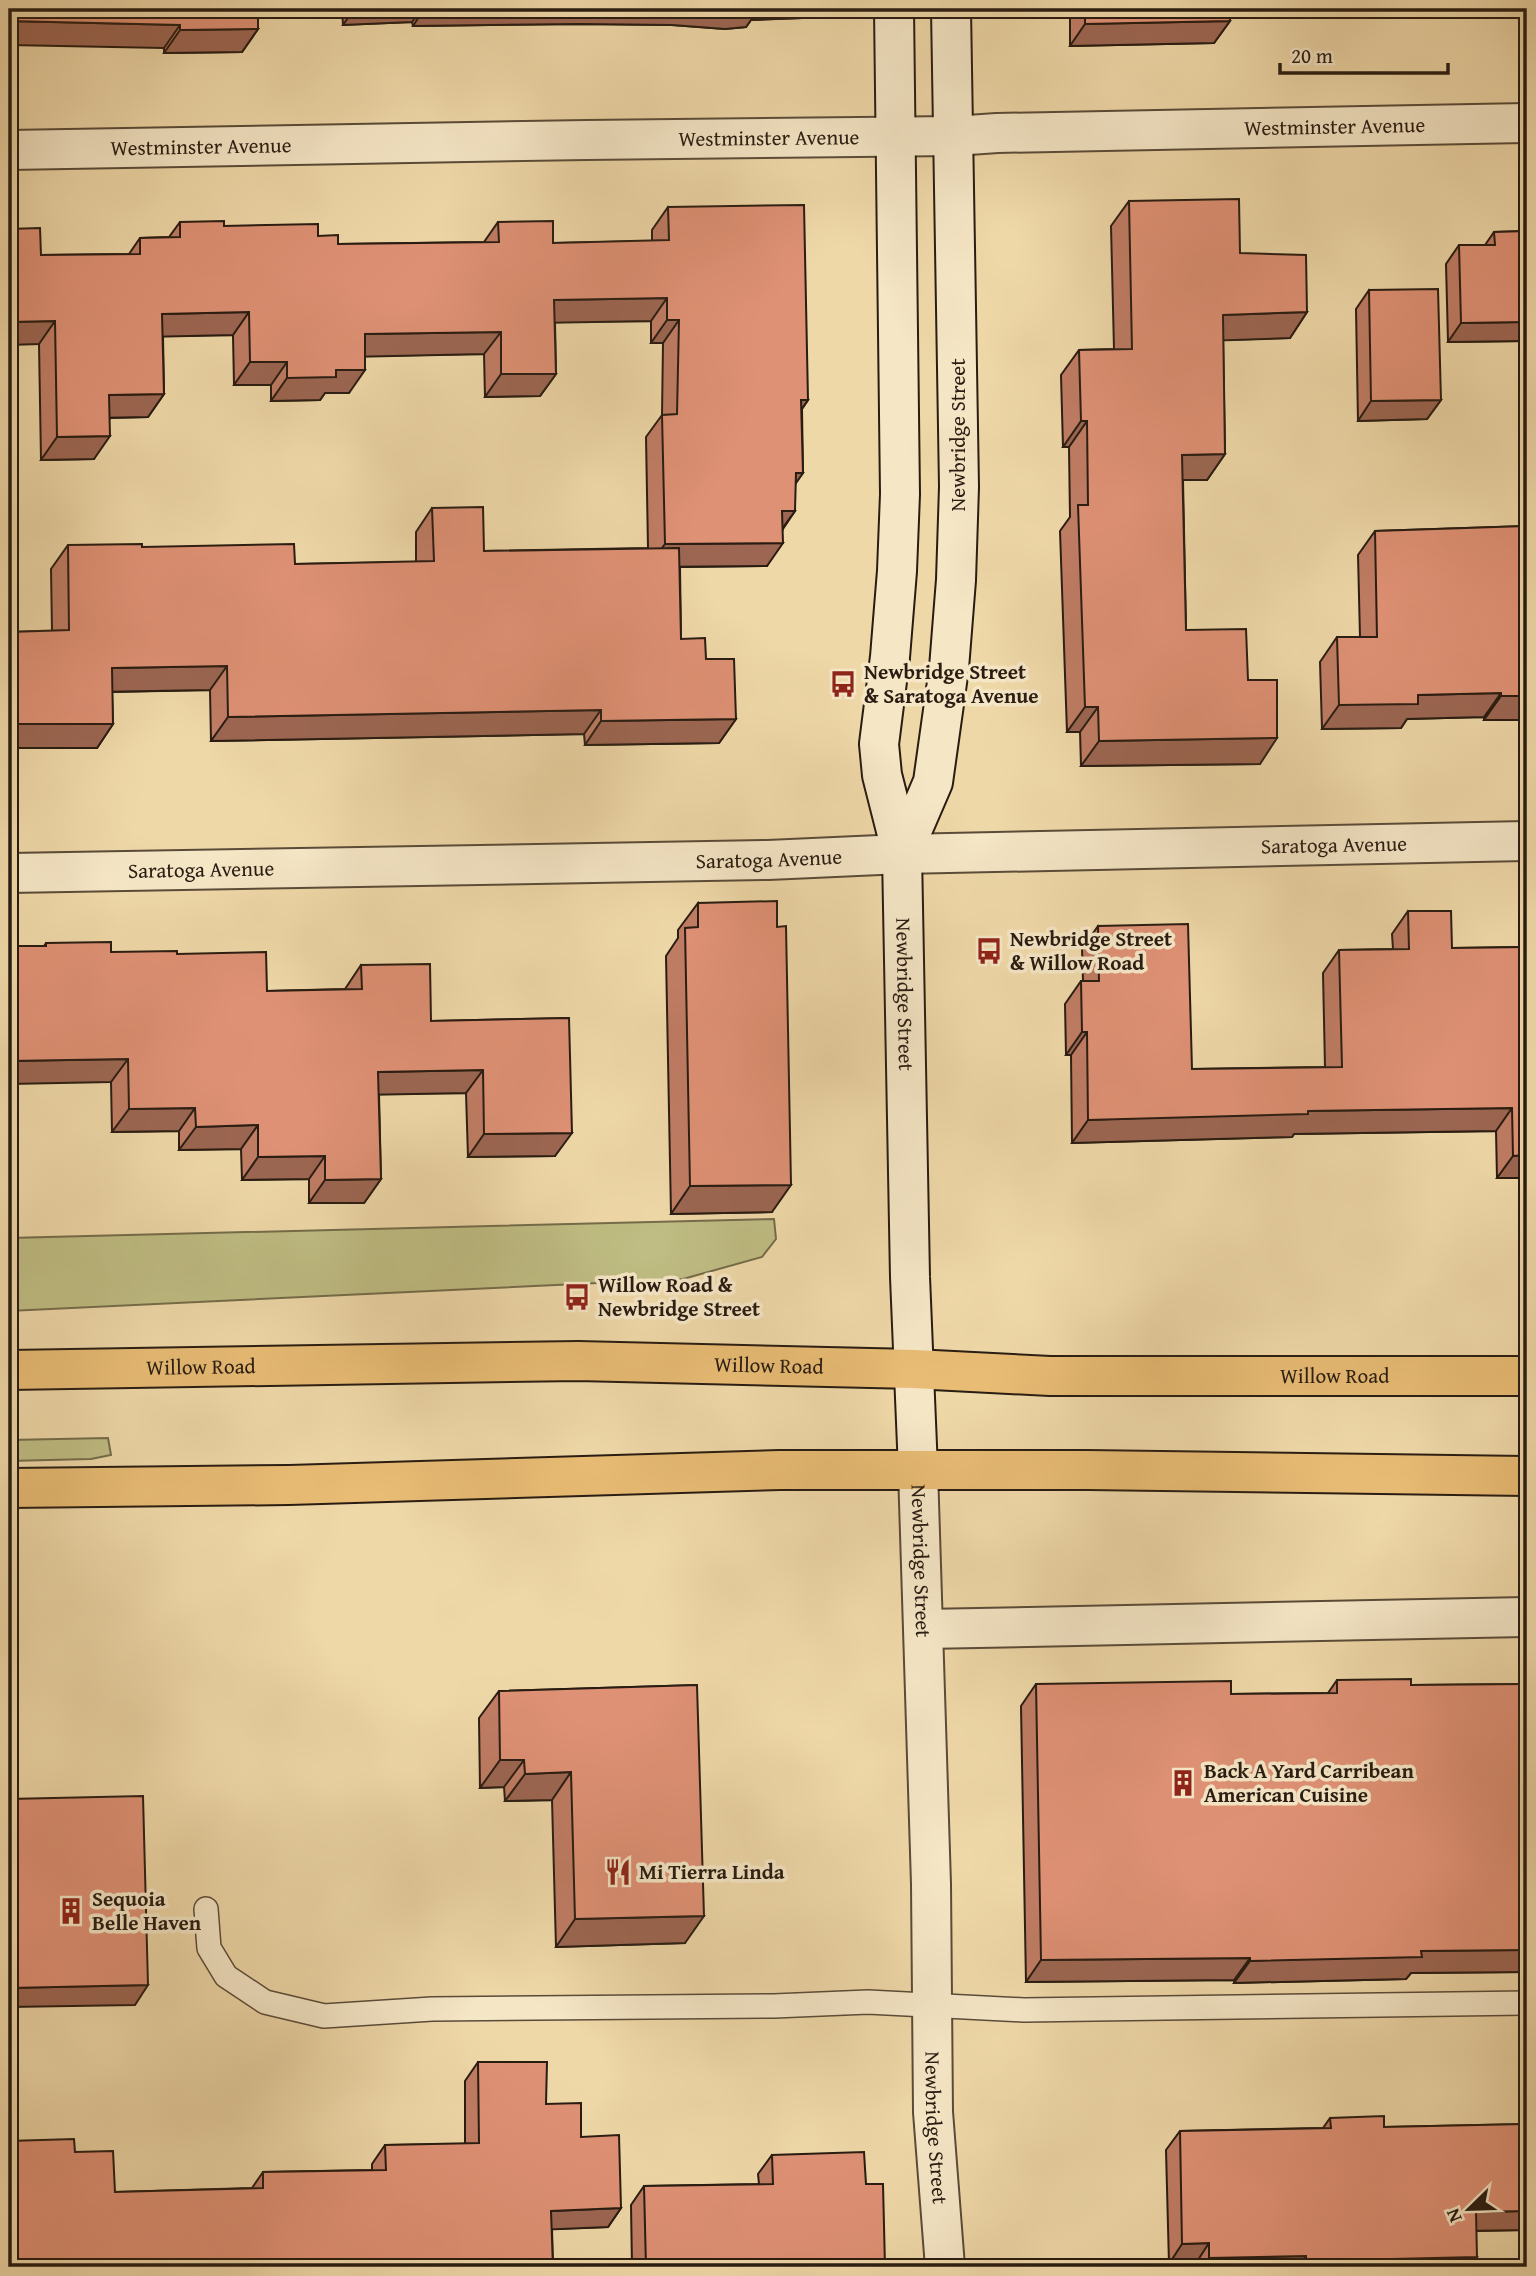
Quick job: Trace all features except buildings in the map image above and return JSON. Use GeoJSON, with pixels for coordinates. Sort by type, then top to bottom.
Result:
{"type":"FeatureCollection","features":[{"type":"Feature","properties":{"kind":"main road","name":"Willow Road"},"geometry":{"type":"LineString","coordinates":[[9,1370],[578,1361],[914,1369],[1050,1376],[1527,1376]]}},
{"type":"Feature","properties":{"kind":"main road"},"geometry":{"type":"LineString","coordinates":[[9,1488],[289,1485],[780,1470],[1088,1469],[1527,1476]]}},
{"type":"Feature","properties":{"kind":"street","name":"Newbridge Street"},"geometry":{"type":"LineString","coordinates":[[894,9],[899,507],[892,632],[879,744],[882,775],[902,854],[914,1369],[931,1884],[933,2112],[945,2267]]}},
{"type":"Feature","properties":{"kind":"street","name":"Newbridge Street"},"geometry":{"type":"LineString","coordinates":[[902,854],[933,782],[949,668],[956,580],[959,487],[950,9]]}},
{"type":"Feature","properties":{"kind":"street","name":"Westminster Avenue"},"geometry":{"type":"LineString","coordinates":[[9,150],[954,136],[997,132],[1527,123]]}},
{"type":"Feature","properties":{"kind":"street","name":"Saratoga Avenue"},"geometry":{"type":"LineString","coordinates":[[9,873],[778,860],[902,854],[1527,841]]}},
{"type":"Feature","properties":{"kind":"street"},"geometry":{"type":"LineString","coordinates":[[924,1629],[1527,1617]]}},
{"type":"Feature","properties":{"kind":"lane"},"geometry":{"type":"LineString","coordinates":[[206,1909],[209,1948],[226,1976],[265,2002],[324,2016],[432,2009],[774,2006],[868,2002],[1024,2010],[1527,2003]]}},
{"type":"Feature","properties":{"kind":"shaded area"},"geometry":{"type":"Polygon","coordinates":[[[774,1219],[776,1239],[762,1257],[683,1279],[9,1311],[9,1238],[774,1219]]]}},
{"type":"Feature","properties":{"kind":"shaded area"},"geometry":{"type":"Polygon","coordinates":[[[108,1438],[111,1455],[91,1459],[9,1461],[9,1440],[108,1438]]]}},
{"type":"Feature","properties":{"kind":"place","name":"Newbridge Street & Saratoga Avenue"},"geometry":{"type":"Point","coordinates":[843,684]}},
{"type":"Feature","properties":{"kind":"place","name":"Newbridge Street & Willow Road"},"geometry":{"type":"Point","coordinates":[989,951]}},
{"type":"Feature","properties":{"kind":"place","name":"Willow Road & Newbridge Street"},"geometry":{"type":"Point","coordinates":[577,1297]}},
{"type":"Feature","properties":{"kind":"place","name":"Back A Yard Carribean American Cuisine"},"geometry":{"type":"Point","coordinates":[1183,1783]}},
{"type":"Feature","properties":{"kind":"place","name":"Mi Tierra Linda"},"geometry":{"type":"Point","coordinates":[618,1872]}},
{"type":"Feature","properties":{"kind":"place","name":"Sequoia Belle Haven"},"geometry":{"type":"Point","coordinates":[71,1911]}}]}
